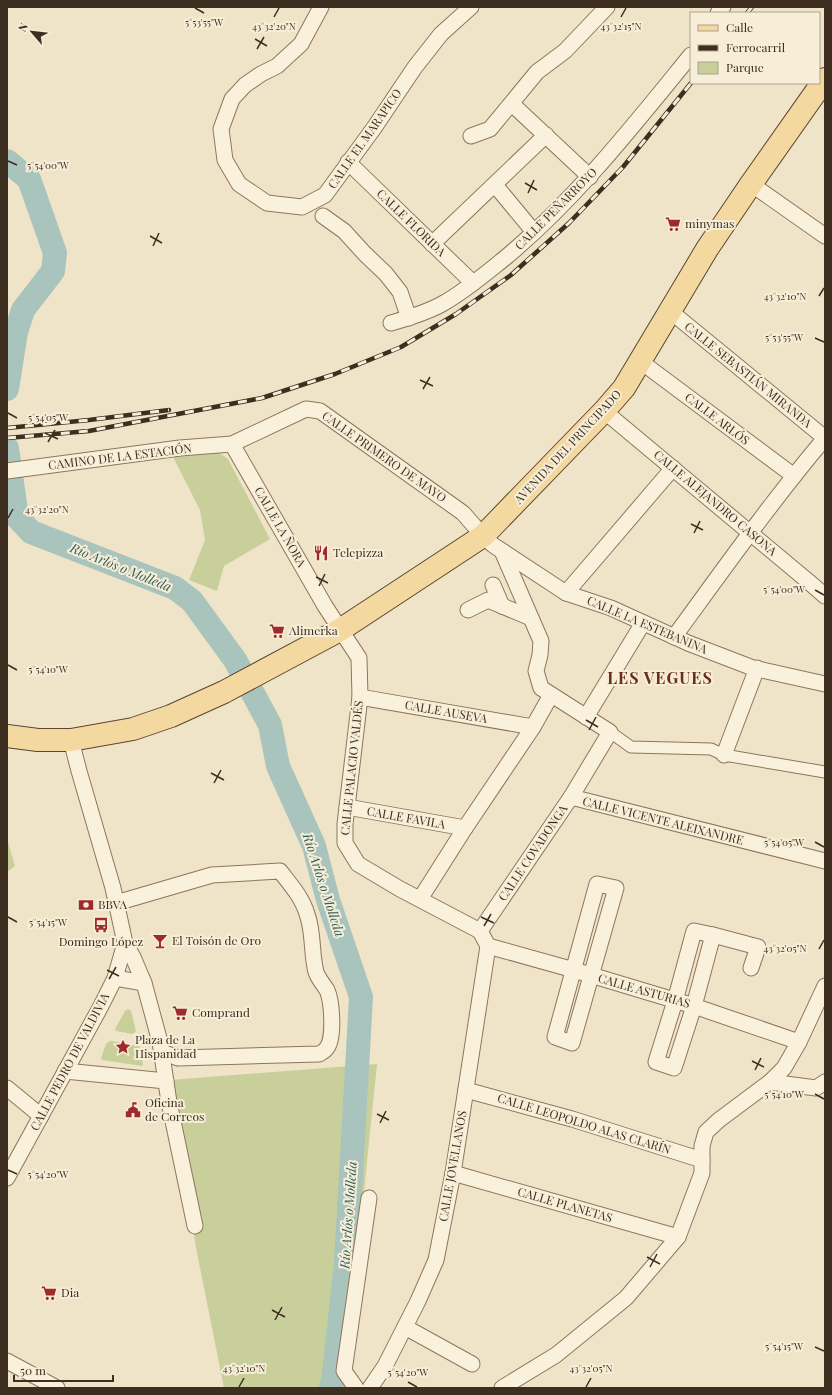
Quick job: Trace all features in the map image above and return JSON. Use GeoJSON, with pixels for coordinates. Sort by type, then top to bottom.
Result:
{"type":"FeatureCollection","features":[{"type":"Feature","properties":{"kind":"main road","name":"AVENIDA DEL PRINCIPADO"},"geometry":{"type":"LineString","coordinates":[[7,736],[38,740],[72,740],[133,729],[171,716],[224,692],[340,630],[483,536],[604,411],[624,388],[707,250],[751,184],[825,79]]}},
{"type":"Feature","properties":{"kind":"street","name":"CALLE EL MARAPICO"},"geometry":{"type":"LineString","coordinates":[[321,7],[301,44],[277,66],[245,85],[232,99],[221,129],[225,160],[239,184],[267,203],[302,208],[325,195],[374,128],[415,67],[441,34],[472,7]]}},
{"type":"Feature","properties":{"kind":"street"},"geometry":{"type":"LineString","coordinates":[[471,136],[490,128],[512,104],[537,72],[565,51],[607,7]]}},
{"type":"Feature","properties":{"kind":"street","name":"CALLE PEÑARROYO"},"geometry":{"type":"LineString","coordinates":[[391,323],[409,318],[442,304],[473,283],[522,244],[558,211],[590,177],[690,56]]}},
{"type":"Feature","properties":{"kind":"street"},"geometry":{"type":"LineString","coordinates":[[512,104],[590,177]]}},
{"type":"Feature","properties":{"kind":"street"},"geometry":{"type":"LineString","coordinates":[[432,244],[546,135]]}},
{"type":"Feature","properties":{"kind":"street","name":"CALLE FLORIDA"},"geometry":{"type":"LineString","coordinates":[[348,162],[473,283]]}},
{"type":"Feature","properties":{"kind":"street"},"geometry":{"type":"LineString","coordinates":[[751,184],[825,236]]}},
{"type":"Feature","properties":{"kind":"street"},"geometry":{"type":"LineString","coordinates":[[495,185],[534,232]]}},
{"type":"Feature","properties":{"kind":"street"},"geometry":{"type":"LineString","coordinates":[[323,216],[344,231],[386,274],[400,292],[409,318]]}},
{"type":"Feature","properties":{"kind":"street","name":"CALLE SEBASTIÁN MIRANDA"},"geometry":{"type":"LineString","coordinates":[[670,311],[825,438]]}},
{"type":"Feature","properties":{"kind":"street","name":"CALLE ARLÓS"},"geometry":{"type":"LineString","coordinates":[[640,361],[794,476]]}},
{"type":"Feature","properties":{"kind":"street","name":"CALLE PRIMERO DE MAYO"},"geometry":{"type":"LineString","coordinates":[[232,444],[306,409],[320,411],[463,513],[483,536]]}},
{"type":"Feature","properties":{"kind":"street","name":"CALLE ALEJANDRO CASONA"},"geometry":{"type":"LineString","coordinates":[[604,411],[825,596]]}},
{"type":"Feature","properties":{"kind":"street"},"geometry":{"type":"LineString","coordinates":[[674,637],[750,532],[825,438]]}},
{"type":"Feature","properties":{"kind":"street","name":"CAMINO DE LA ESTACIÓN"},"geometry":{"type":"LineString","coordinates":[[12,471],[180,448],[232,444]]}},
{"type":"Feature","properties":{"kind":"street","name":"CALLE LA ÑORA"},"geometry":{"type":"LineString","coordinates":[[232,444],[340,630]]}},
{"type":"Feature","properties":{"kind":"street"},"geometry":{"type":"LineString","coordinates":[[566,593],[673,468]]}},
{"type":"Feature","properties":{"kind":"street","name":"CALLE LA ESTEBANINA"},"geometry":{"type":"LineString","coordinates":[[483,536],[502,551],[566,593],[611,608],[674,637],[757,668],[825,684]]}},
{"type":"Feature","properties":{"kind":"street"},"geometry":{"type":"LineString","coordinates":[[502,551],[541,641],[536,671],[541,688],[551,695],[631,747],[711,749],[724,755],[825,772]]}},
{"type":"Feature","properties":{"kind":"street"},"geometry":{"type":"LineString","coordinates":[[493,585],[502,606]]}},
{"type":"Feature","properties":{"kind":"street"},"geometry":{"type":"LineString","coordinates":[[468,610],[488,600],[531,618]]}},
{"type":"Feature","properties":{"kind":"street"},"geometry":{"type":"LineString","coordinates":[[586,717],[643,623]]}},
{"type":"Feature","properties":{"kind":"street","name":"CALLE PALACIO VALDÉS"},"geometry":{"type":"LineString","coordinates":[[340,630],[359,658],[360,697],[344,843],[358,864],[400,889],[480,931]]}},
{"type":"Feature","properties":{"kind":"street"},"geometry":{"type":"LineString","coordinates":[[724,755],[757,668]]}},
{"type":"Feature","properties":{"kind":"street"},"geometry":{"type":"LineString","coordinates":[[420,899],[465,828],[533,727],[551,695]]}},
{"type":"Feature","properties":{"kind":"street","name":"CALLE AUSEVA"},"geometry":{"type":"LineString","coordinates":[[360,697],[533,727]]}},
{"type":"Feature","properties":{"kind":"street","name":"CALLE COVADONGA"},"geometry":{"type":"LineString","coordinates":[[480,931],[571,797],[610,732]]}},
{"type":"Feature","properties":{"kind":"street"},"geometry":{"type":"LineString","coordinates":[[72,740],[79,771],[116,903],[124,943],[133,957],[144,983],[162,1052],[170,1110],[195,1226]]}},
{"type":"Feature","properties":{"kind":"street","name":"CALLE VICENTE ALEIXANDRE"},"geometry":{"type":"LineString","coordinates":[[571,797],[825,861]]}},
{"type":"Feature","properties":{"kind":"street","name":"CALLE FAVILA"},"geometry":{"type":"LineString","coordinates":[[347,807],[465,828]]}},
{"type":"Feature","properties":{"kind":"street"},"geometry":{"type":"LineString","coordinates":[[116,903],[212,875],[280,871],[300,896],[308,915],[312,956],[316,974],[327,991],[331,1007],[332,1038],[327,1049],[319,1054],[178,1058],[162,1052]]}},
{"type":"Feature","properties":{"kind":"street"},"geometry":{"type":"LineString","coordinates":[[597,884],[616,888],[572,1043],[555,1037],[574,970],[597,884]]}},
{"type":"Feature","properties":{"kind":"street"},"geometry":{"type":"LineString","coordinates":[[480,931],[488,946]]}},
{"type":"Feature","properties":{"kind":"street"},"geometry":{"type":"LineString","coordinates":[[713,935],[694,1006],[674,1068],[656,1062],[675,1001],[694,931],[713,935],[758,947],[751,968]]}},
{"type":"Feature","properties":{"kind":"street","name":"CALLE PEDRO DE VALDIVIA"},"geometry":{"type":"LineString","coordinates":[[7,1178],[115,978],[124,943]]}},
{"type":"Feature","properties":{"kind":"street","name":"CALLE ASTURIAS"},"geometry":{"type":"LineString","coordinates":[[488,946],[694,1006],[799,1042]]}},
{"type":"Feature","properties":{"kind":"street","name":"CALLE JOVELLANOS"},"geometry":{"type":"LineString","coordinates":[[370,1388],[405,1327],[436,1260],[466,1090],[488,946]]}},
{"type":"Feature","properties":{"kind":"street"},"geometry":{"type":"LineString","coordinates":[[115,978],[144,983]]}},
{"type":"Feature","properties":{"kind":"street"},"geometry":{"type":"LineString","coordinates":[[502,1388],[556,1354],[626,1298],[678,1237],[702,1173],[702,1146],[706,1132],[719,1120],[770,1082],[784,1068],[799,1042],[825,986]]}},
{"type":"Feature","properties":{"kind":"street"},"geometry":{"type":"LineString","coordinates":[[65,1071],[166,1081]]}},
{"type":"Feature","properties":{"kind":"street"},"geometry":{"type":"LineString","coordinates":[[770,1082],[816,1088],[825,1082]]}},
{"type":"Feature","properties":{"kind":"street"},"geometry":{"type":"LineString","coordinates":[[7,1088],[41,1116]]}},
{"type":"Feature","properties":{"kind":"street","name":"CALLE LEOPOLDO ALAS CLARÍN"},"geometry":{"type":"LineString","coordinates":[[466,1090],[572,1119],[702,1160]]}},
{"type":"Feature","properties":{"kind":"street","name":"CALLE PLANETAS"},"geometry":{"type":"LineString","coordinates":[[452,1173],[678,1237]]}},
{"type":"Feature","properties":{"kind":"street"},"geometry":{"type":"LineString","coordinates":[[356,1388],[344,1371],[369,1198]]}},
{"type":"Feature","properties":{"kind":"street"},"geometry":{"type":"LineString","coordinates":[[405,1327],[472,1364]]}},
{"type":"Feature","properties":{"kind":"street"},"geometry":{"type":"LineString","coordinates":[[7,1361],[57,1388]]}},
{"type":"Feature","properties":{"kind":"green space"},"geometry":{"type":"Polygon","coordinates":[[[215,451],[228,459],[270,539],[224,566],[217,591],[189,580],[205,540],[200,510],[171,453],[215,451]]]}},
{"type":"Feature","properties":{"kind":"green space"},"geometry":{"type":"Polygon","coordinates":[[[7,839],[15,866],[7,872],[7,839]]]}},
{"type":"Feature","properties":{"kind":"green space"},"geometry":{"type":"Polygon","coordinates":[[[128,1009],[131,1011],[136,1031],[133,1034],[116,1031],[115,1029],[125,1011],[128,1009]]]}},
{"type":"Feature","properties":{"kind":"green space"},"geometry":{"type":"Polygon","coordinates":[[[110,1041],[138,1045],[140,1047],[143,1065],[102,1060],[101,1058],[106,1044],[110,1041]]]}},
{"type":"Feature","properties":{"kind":"green space"},"geometry":{"type":"Polygon","coordinates":[[[377,1064],[344,1388],[224,1388],[196,1248],[170,1080],[377,1064]]]}},
{"type":"Feature","properties":{"kind":"waterway","name":"Río Arlós o Molleda"},"geometry":{"type":"LineString","coordinates":[[7,161],[29,179],[55,253],[53,271],[23,310],[16,332],[7,389]]}},
{"type":"Feature","properties":{"kind":"waterway","name":"Río Arlós o Molleda"},"geometry":{"type":"LineString","coordinates":[[7,448],[17,517],[31,532],[175,588],[192,601],[235,660],[270,725],[278,766],[314,846],[328,900],[361,997],[346,1262],[334,1374],[331,1388]]}},
{"type":"Feature","properties":{"kind":"railway"},"geometry":{"type":"LineString","coordinates":[[748,12],[752,7]]}},
{"type":"Feature","properties":{"kind":"railway"},"geometry":{"type":"LineString","coordinates":[[7,438],[89,431],[262,398],[335,374],[401,347],[456,314],[511,275],[569,223],[623,167],[690,84]]}},
{"type":"Feature","properties":{"kind":"railway"},"geometry":{"type":"LineString","coordinates":[[7,428],[169,410]]}},
{"type":"Feature","properties":{"kind":"place","name":"minymas"},"geometry":{"type":"Point","coordinates":[673,224]}},
{"type":"Feature","properties":{"kind":"place","name":"Telepizza"},"geometry":{"type":"Point","coordinates":[321,553]}},
{"type":"Feature","properties":{"kind":"place","name":"Alimerka"},"geometry":{"type":"Point","coordinates":[277,631]}},
{"type":"Feature","properties":{"kind":"place","name":"BBVA"},"geometry":{"type":"Point","coordinates":[86,905]}},
{"type":"Feature","properties":{"kind":"place","name":"Domingo López"},"geometry":{"type":"Point","coordinates":[101,925]}},
{"type":"Feature","properties":{"kind":"place","name":"El Toisón de Oro"},"geometry":{"type":"Point","coordinates":[160,941]}},
{"type":"Feature","properties":{"kind":"place","name":"Comprand"},"geometry":{"type":"Point","coordinates":[180,1013]}},
{"type":"Feature","properties":{"kind":"place","name":"Plaza de La Hispanidad"},"geometry":{"type":"Point","coordinates":[123,1047]}},
{"type":"Feature","properties":{"kind":"place","name":"Oficina de Correos"},"geometry":{"type":"Point","coordinates":[133,1110]}},
{"type":"Feature","properties":{"kind":"place","name":"Dia"},"geometry":{"type":"Point","coordinates":[49,1293]}},
{"type":"Feature","properties":{"kind":"district","name":"LES VEGUES"},"geometry":{"type":"Point","coordinates":[660,678]}}]}
